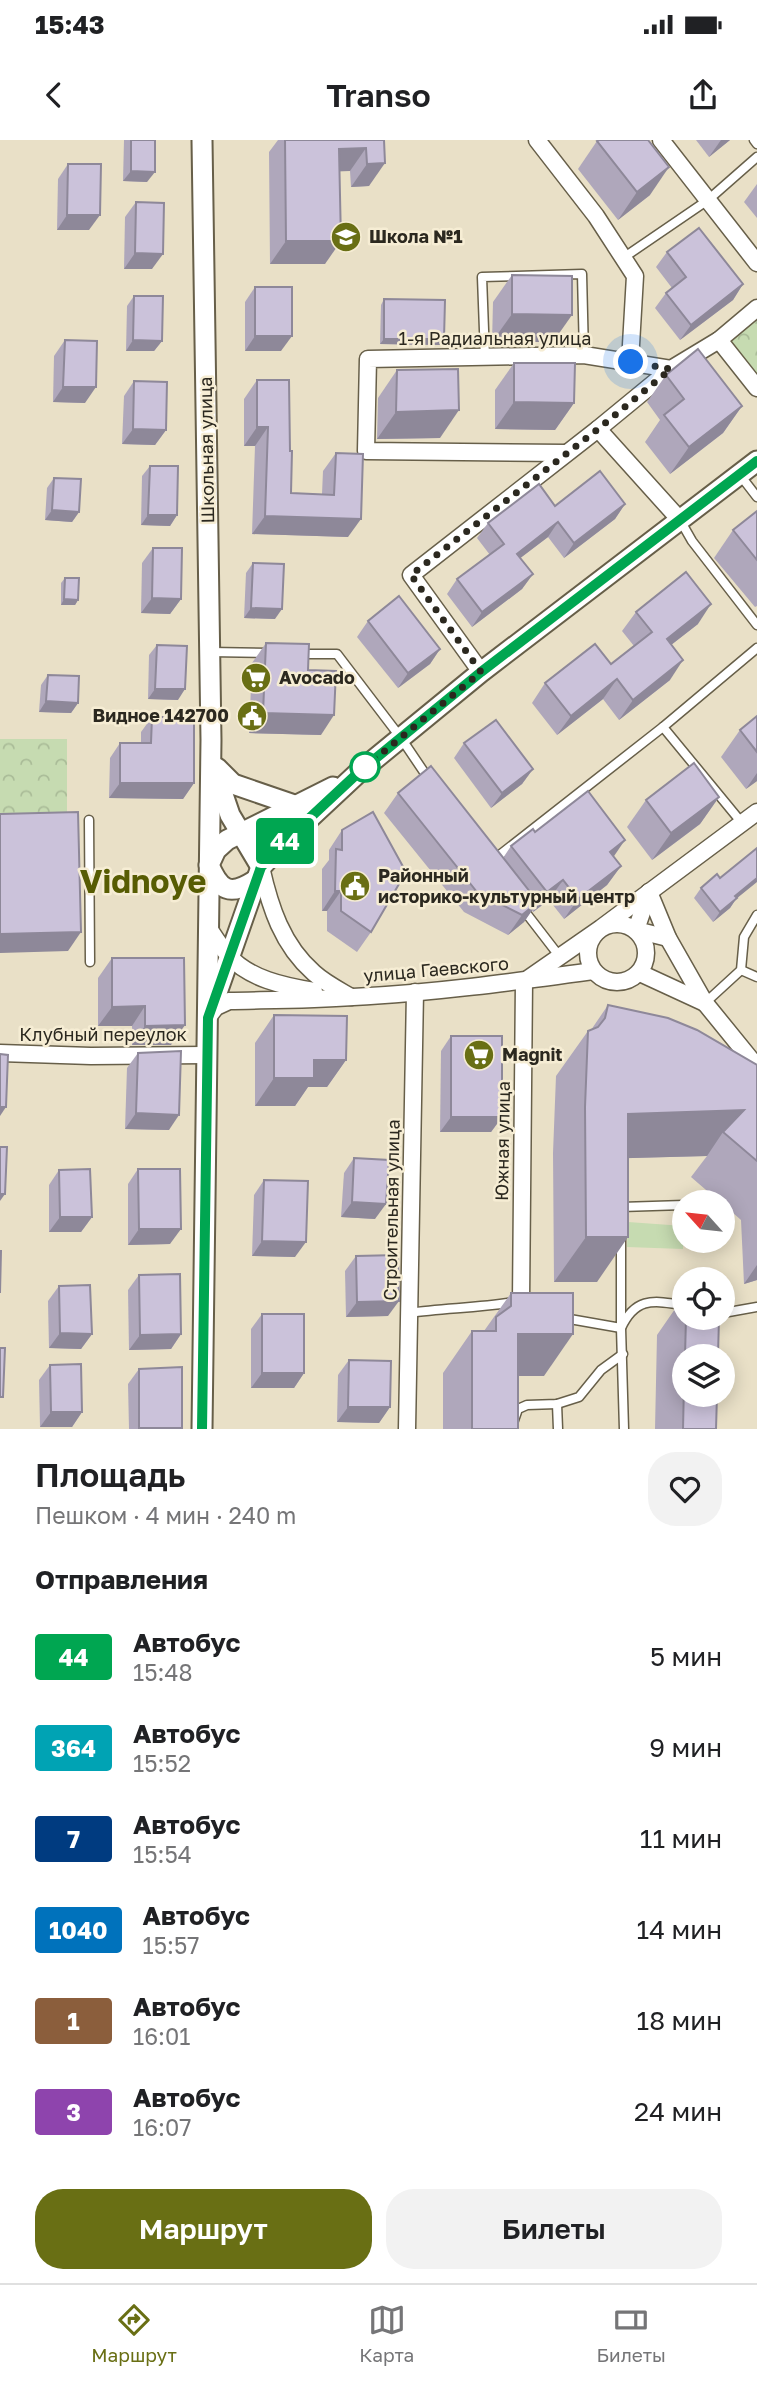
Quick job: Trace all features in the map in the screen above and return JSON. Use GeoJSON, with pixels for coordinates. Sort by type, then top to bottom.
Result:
{"type":"FeatureCollection","features":[{"type":"Feature","properties":{"kind":"street","name":"Школьная улица"},"geometry":{"type":"LineString","coordinates":[[202,140],[211,760],[208,1018]]}},
{"type":"Feature","properties":{"kind":"street"},"geometry":{"type":"LineString","coordinates":[[537,140],[596,216],[635,276],[631,362]]}},
{"type":"Feature","properties":{"kind":"street"},"geometry":{"type":"LineString","coordinates":[[661,140],[757,263]]}},
{"type":"Feature","properties":{"kind":"street"},"geometry":{"type":"LineString","coordinates":[[481,672],[411,575],[671,369],[719,340],[757,308]]}},
{"type":"Feature","properties":{"kind":"street"},"geometry":{"type":"LineString","coordinates":[[719,340],[757,388]]}},
{"type":"Feature","properties":{"kind":"street","name":"1-я Радиальная улица"},"geometry":{"type":"LineString","coordinates":[[566,453],[366,451],[368,359],[584,355],[671,369]]}},
{"type":"Feature","properties":{"kind":"street"},"geometry":{"type":"LineString","coordinates":[[598,429],[680,520]]}},
{"type":"Feature","properties":{"kind":"street"},"geometry":{"type":"LineString","coordinates":[[356,775],[228,840],[216,850],[209,864],[215,879],[225,889],[240,890],[258,874],[285,841],[356,775],[481,672],[757,461]]}},
{"type":"Feature","properties":{"kind":"street"},"geometry":{"type":"LineString","coordinates":[[211,760],[233,785],[297,806]]}},
{"type":"Feature","properties":{"kind":"street"},"geometry":{"type":"LineString","coordinates":[[211,760],[230,816],[290,946],[315,974],[351,997]]}},
{"type":"Feature","properties":{"kind":"street","name":"улица Гаевского"},"geometry":{"type":"LineString","coordinates":[[524,981],[601,928],[757,812]]}},
{"type":"Feature","properties":{"kind":"street"},"geometry":{"type":"LineString","coordinates":[[202,1429],[208,1018],[258,874]]}},
{"type":"Feature","properties":{"kind":"street"},"geometry":{"type":"LineString","coordinates":[[649,892],[636,930],[646,947],[646,960],[639,973],[618,983],[606,981],[593,971],[587,956],[592,936],[601,928],[614,923],[626,925],[636,930],[668,938]]}},
{"type":"Feature","properties":{"kind":"street"},"geometry":{"type":"LineString","coordinates":[[649,892],[668,938],[705,1003],[757,1067]]}},
{"type":"Feature","properties":{"kind":"street"},"geometry":{"type":"LineString","coordinates":[[208,927],[229,957],[251,972],[281,986],[351,997]]}},
{"type":"Feature","properties":{"kind":"street","name":"улица Гаевского"},"geometry":{"type":"LineString","coordinates":[[351,997],[524,981],[593,971]]}},
{"type":"Feature","properties":{"kind":"street"},"geometry":{"type":"LineString","coordinates":[[639,973],[705,1003]]}},
{"type":"Feature","properties":{"kind":"street","name":"Южная улица"},"geometry":{"type":"LineString","coordinates":[[524,981],[525,1304]]}},
{"type":"Feature","properties":{"kind":"street","name":"Строительная улица"},"geometry":{"type":"LineString","coordinates":[[407,1429],[415,992]]}},
{"type":"Feature","properties":{"kind":"street"},"geometry":{"type":"LineString","coordinates":[[208,1018],[216,1007],[229,1001],[351,997]]}},
{"type":"Feature","properties":{"kind":"street","name":"Клубный переулок"},"geometry":{"type":"LineString","coordinates":[[0,1053],[91,1059],[206,1055]]}},
{"type":"Feature","properties":{"kind":"lane"},"geometry":{"type":"LineString","coordinates":[[754,140],[757,144]]}},
{"type":"Feature","properties":{"kind":"lane"},"geometry":{"type":"LineString","coordinates":[[623,258],[708,200],[757,157]]}},
{"type":"Feature","properties":{"kind":"lane"},"geometry":{"type":"LineString","coordinates":[[485,357],[482,277],[582,274],[584,355]]}},
{"type":"Feature","properties":{"kind":"lane"},"geometry":{"type":"LineString","coordinates":[[739,475],[757,497]]}},
{"type":"Feature","properties":{"kind":"lane"},"geometry":{"type":"LineString","coordinates":[[680,520],[692,541],[757,625]]}},
{"type":"Feature","properties":{"kind":"lane"},"geometry":{"type":"LineString","coordinates":[[488,864],[578,796],[757,648]]}},
{"type":"Feature","properties":{"kind":"lane"},"geometry":{"type":"LineString","coordinates":[[210,652],[275,653]]}},
{"type":"Feature","properties":{"kind":"lane"},"geometry":{"type":"LineString","coordinates":[[288,653],[337,654],[401,738],[436,790]]}},
{"type":"Feature","properties":{"kind":"lane"},"geometry":{"type":"LineString","coordinates":[[663,727],[742,823]]}},
{"type":"Feature","properties":{"kind":"lane"},"geometry":{"type":"LineString","coordinates":[[89,820],[90,962]]}},
{"type":"Feature","properties":{"kind":"lane"},"geometry":{"type":"LineString","coordinates":[[481,853],[496,874]]}},
{"type":"Feature","properties":{"kind":"lane"},"geometry":{"type":"LineString","coordinates":[[520,905],[560,957]]}},
{"type":"Feature","properties":{"kind":"lane"},"geometry":{"type":"LineString","coordinates":[[705,1003],[741,970],[744,937],[757,915]]}},
{"type":"Feature","properties":{"kind":"lane"},"geometry":{"type":"LineString","coordinates":[[741,970],[757,977]]}},
{"type":"Feature","properties":{"kind":"lane"},"geometry":{"type":"LineString","coordinates":[[621,1220],[621,1206],[672,1205]]}},
{"type":"Feature","properties":{"kind":"lane"},"geometry":{"type":"LineString","coordinates":[[621,1233],[624,1429]]}},
{"type":"Feature","properties":{"kind":"lane"},"geometry":{"type":"LineString","coordinates":[[621,1328],[628,1314],[639,1304],[656,1301],[672,1303]]}},
{"type":"Feature","properties":{"kind":"lane"},"geometry":{"type":"LineString","coordinates":[[409,1313],[442,1308],[525,1304]]}},
{"type":"Feature","properties":{"kind":"lane"},"geometry":{"type":"LineString","coordinates":[[735,1311],[757,1307]]}},
{"type":"Feature","properties":{"kind":"lane"},"geometry":{"type":"LineString","coordinates":[[553,1316],[621,1328]]}},
{"type":"Feature","properties":{"kind":"lane"},"geometry":{"type":"LineString","coordinates":[[511,1429],[518,1409],[527,1405],[557,1404],[579,1397],[601,1370],[623,1354]]}},
{"type":"Feature","properties":{"kind":"lane"},"geometry":{"type":"LineString","coordinates":[[557,1404],[558,1429]]}},
{"type":"Feature","properties":{"kind":"green space"},"geometry":{"type":"Polygon","coordinates":[[[757,319],[757,375],[730,341],[757,319]]]}},
{"type":"Feature","properties":{"kind":"green space"},"geometry":{"type":"Polygon","coordinates":[[[0,739],[67,739],[67,816],[0,816],[0,739]]]}},
{"type":"Feature","properties":{"kind":"green space"},"geometry":{"type":"Polygon","coordinates":[[[628,1222],[672,1225],[672,1249],[627,1247],[628,1222]]]}},
{"type":"Feature","properties":{"kind":"building"},"geometry":{"type":"Polygon","coordinates":[[[131,140],[155,140],[155,172],[131,171],[131,140]]]}},
{"type":"Feature","properties":{"kind":"building"},"geometry":{"type":"Polygon","coordinates":[[[285,140],[384,140],[385,163],[367,164],[366,148],[339,149],[341,241],[286,241],[285,140]]]}},
{"type":"Feature","properties":{"kind":"building"},"geometry":{"type":"Polygon","coordinates":[[[648,140],[669,167],[637,192],[597,141],[648,140]]]}},
{"type":"Feature","properties":{"kind":"building"},"geometry":{"type":"Polygon","coordinates":[[[68,164],[101,164],[100,215],[67,215],[68,164]]]}},
{"type":"Feature","properties":{"kind":"building"},"geometry":{"type":"Polygon","coordinates":[[[136,202],[164,203],[163,254],[135,253],[136,202]]]}},
{"type":"Feature","properties":{"kind":"building"},"geometry":{"type":"Polygon","coordinates":[[[699,228],[743,284],[691,325],[666,293],[686,277],[667,252],[699,228]]]}},
{"type":"Feature","properties":{"kind":"building"},"geometry":{"type":"Polygon","coordinates":[[[512,275],[572,276],[572,315],[512,314],[512,275]]]}},
{"type":"Feature","properties":{"kind":"building"},"geometry":{"type":"Polygon","coordinates":[[[255,287],[292,287],[292,336],[255,336],[255,287]]]}},
{"type":"Feature","properties":{"kind":"building"},"geometry":{"type":"Polygon","coordinates":[[[134,296],[163,296],[162,341],[133,340],[134,296]]]}},
{"type":"Feature","properties":{"kind":"building"},"geometry":{"type":"Polygon","coordinates":[[[384,299],[445,300],[444,339],[384,339],[384,299]]]}},
{"type":"Feature","properties":{"kind":"building"},"geometry":{"type":"Polygon","coordinates":[[[65,340],[97,341],[96,387],[63,387],[65,340]]]}},
{"type":"Feature","properties":{"kind":"building"},"geometry":{"type":"Polygon","coordinates":[[[698,349],[742,406],[689,447],[664,415],[684,399],[666,375],[698,349]]]}},
{"type":"Feature","properties":{"kind":"building"},"geometry":{"type":"Polygon","coordinates":[[[514,363],[575,363],[574,403],[514,402],[514,363]]]}},
{"type":"Feature","properties":{"kind":"building"},"geometry":{"type":"Polygon","coordinates":[[[458,369],[459,410],[396,412],[397,370],[458,369]]]}},
{"type":"Feature","properties":{"kind":"building"},"geometry":{"type":"Polygon","coordinates":[[[257,380],[289,380],[291,493],[334,495],[336,453],[363,454],[361,519],[265,516],[268,427],[257,427],[257,380]]]}},
{"type":"Feature","properties":{"kind":"building"},"geometry":{"type":"Polygon","coordinates":[[[134,381],[167,382],[166,430],[133,429],[134,381]]]}},
{"type":"Feature","properties":{"kind":"building"},"geometry":{"type":"Polygon","coordinates":[[[150,466],[178,466],[177,515],[148,515],[150,466]]]}},
{"type":"Feature","properties":{"kind":"building"},"geometry":{"type":"Polygon","coordinates":[[[600,471],[625,504],[574,543],[558,522],[517,554],[533,574],[482,612],[457,579],[504,544],[488,523],[539,484],[555,506],[600,471]]]}},
{"type":"Feature","properties":{"kind":"building"},"geometry":{"type":"Polygon","coordinates":[[[54,478],[81,479],[79,512],[52,510],[54,478]]]}},
{"type":"Feature","properties":{"kind":"building"},"geometry":{"type":"Polygon","coordinates":[[[757,511],[757,560],[733,530],[757,511]]]}},
{"type":"Feature","properties":{"kind":"building"},"geometry":{"type":"Polygon","coordinates":[[[153,548],[182,548],[181,599],[152,598],[153,548]]]}},
{"type":"Feature","properties":{"kind":"building"},"geometry":{"type":"Polygon","coordinates":[[[253,563],[284,564],[282,609],[251,608],[253,563]]]}},
{"type":"Feature","properties":{"kind":"building"},"geometry":{"type":"Polygon","coordinates":[[[686,572],[711,604],[667,639],[683,660],[633,700],[617,679],[571,716],[545,683],[595,644],[611,664],[652,632],[636,612],[686,572]]]}},
{"type":"Feature","properties":{"kind":"building"},"geometry":{"type":"Polygon","coordinates":[[[65,578],[79,578],[78,600],[64,599],[65,578]]]}},
{"type":"Feature","properties":{"kind":"building"},"geometry":{"type":"Polygon","coordinates":[[[399,596],[440,649],[408,673],[368,621],[399,596]]]}},
{"type":"Feature","properties":{"kind":"building"},"geometry":{"type":"Polygon","coordinates":[[[266,643],[309,644],[308,670],[336,671],[334,715],[263,713],[266,643]]]}},
{"type":"Feature","properties":{"kind":"building"},"geometry":{"type":"Polygon","coordinates":[[[157,645],[187,646],[185,689],[155,689],[157,645]]]}},
{"type":"Feature","properties":{"kind":"building"},"geometry":{"type":"Polygon","coordinates":[[[48,675],[79,676],[78,703],[46,701],[48,675]]]}},
{"type":"Feature","properties":{"kind":"building"},"geometry":{"type":"Polygon","coordinates":[[[757,716],[757,752],[740,730],[757,716]]]}},
{"type":"Feature","properties":{"kind":"building"},"geometry":{"type":"Polygon","coordinates":[[[152,717],[194,717],[194,783],[120,783],[120,743],[151,743],[152,717]]]}},
{"type":"Feature","properties":{"kind":"building"},"geometry":{"type":"Polygon","coordinates":[[[496,720],[533,769],[502,793],[464,743],[496,720]]]}},
{"type":"Feature","properties":{"kind":"building"},"geometry":{"type":"Polygon","coordinates":[[[694,763],[719,797],[671,833],[646,800],[694,763]]]}},
{"type":"Feature","properties":{"kind":"building"},"geometry":{"type":"Polygon","coordinates":[[[431,766],[538,902],[522,915],[477,892],[398,793],[431,766]]]}},
{"type":"Feature","properties":{"kind":"building"},"geometry":{"type":"Polygon","coordinates":[[[588,791],[625,840],[610,852],[621,866],[578,899],[563,880],[547,892],[511,846],[533,829],[535,832],[588,791]]]}},
{"type":"Feature","properties":{"kind":"building"},"geometry":{"type":"Polygon","coordinates":[[[78,812],[81,932],[0,934],[0,814],[78,812]]]}},
{"type":"Feature","properties":{"kind":"building","name":"Районный историко-культурный центр"},"geometry":{"type":"Polygon","coordinates":[[[373,812],[406,872],[371,932],[341,911],[341,891],[335,891],[336,849],[342,850],[342,830],[373,812]]]}},
{"type":"Feature","properties":{"kind":"building"},"geometry":{"type":"Polygon","coordinates":[[[757,848],[757,878],[720,912],[701,888],[717,874],[720,878],[757,848]]]}},
{"type":"Feature","properties":{"kind":"building"},"geometry":{"type":"Polygon","coordinates":[[[112,958],[184,958],[185,1025],[145,1026],[145,1006],[112,1007],[112,958]]]}},
{"type":"Feature","properties":{"kind":"building"},"geometry":{"type":"Polygon","coordinates":[[[608,1005],[668,1018],[697,1030],[757,1065],[757,1161],[723,1132],[744,1110],[628,1114],[628,1237],[586,1237],[585,1107],[588,1031],[598,1027],[605,1018],[608,1005]]]}},
{"type":"Feature","properties":{"kind":"building"},"geometry":{"type":"Polygon","coordinates":[[[274,1015],[347,1016],[346,1060],[314,1060],[314,1078],[274,1078],[274,1015]]]}},
{"type":"Feature","properties":{"kind":"building"},"geometry":{"type":"Polygon","coordinates":[[[451,1036],[502,1036],[502,1117],[451,1117],[451,1036]]]}},
{"type":"Feature","properties":{"kind":"building"},"geometry":{"type":"Polygon","coordinates":[[[181,1051],[179,1115],[136,1113],[138,1053],[181,1051]]]}},
{"type":"Feature","properties":{"kind":"building"},"geometry":{"type":"Polygon","coordinates":[[[0,1054],[8,1055],[6,1107],[0,1107],[0,1054]]]}},
{"type":"Feature","properties":{"kind":"building"},"geometry":{"type":"Polygon","coordinates":[[[0,1147],[7,1147],[5,1194],[0,1194],[0,1147]]]}},
{"type":"Feature","properties":{"kind":"building"},"geometry":{"type":"Polygon","coordinates":[[[354,1158],[389,1160],[386,1204],[352,1202],[354,1158]]]}},
{"type":"Feature","properties":{"kind":"building"},"geometry":{"type":"Polygon","coordinates":[[[90,1169],[92,1217],[60,1217],[59,1170],[90,1169]]]}},
{"type":"Feature","properties":{"kind":"building"},"geometry":{"type":"Polygon","coordinates":[[[138,1169],[180,1169],[181,1229],[139,1229],[138,1169]]]}},
{"type":"Feature","properties":{"kind":"building"},"geometry":{"type":"Polygon","coordinates":[[[264,1180],[308,1181],[306,1242],[262,1241],[264,1180]]]}},
{"type":"Feature","properties":{"kind":"building"},"geometry":{"type":"Polygon","coordinates":[[[398,1255],[399,1301],[357,1302],[356,1256],[398,1255]]]}},
{"type":"Feature","properties":{"kind":"building"},"geometry":{"type":"Polygon","coordinates":[[[180,1274],[181,1334],[140,1335],[139,1275],[180,1274]]]}},
{"type":"Feature","properties":{"kind":"building"},"geometry":{"type":"Polygon","coordinates":[[[90,1285],[92,1334],[60,1333],[59,1286],[90,1285]]]}},
{"type":"Feature","properties":{"kind":"building"},"geometry":{"type":"Polygon","coordinates":[[[511,1293],[573,1293],[573,1334],[518,1334],[518,1429],[472,1429],[472,1331],[496,1331],[496,1317],[511,1306],[511,1293]]]}},
{"type":"Feature","properties":{"kind":"building"},"geometry":{"type":"Polygon","coordinates":[[[262,1314],[304,1314],[304,1373],[262,1373],[262,1314]]]}},
{"type":"Feature","properties":{"kind":"building"},"geometry":{"type":"Polygon","coordinates":[[[686,1330],[719,1330],[718,1344],[685,1344],[686,1330]]]}},
{"type":"Feature","properties":{"kind":"building"},"geometry":{"type":"Polygon","coordinates":[[[0,1348],[5,1348],[3,1397],[0,1397],[0,1348]]]}},
{"type":"Feature","properties":{"kind":"building"},"geometry":{"type":"Polygon","coordinates":[[[349,1360],[391,1361],[390,1407],[348,1407],[349,1360]]]}},
{"type":"Feature","properties":{"kind":"building"},"geometry":{"type":"Polygon","coordinates":[[[81,1364],[82,1412],[51,1412],[50,1365],[81,1364]]]}},
{"type":"Feature","properties":{"kind":"building"},"geometry":{"type":"Polygon","coordinates":[[[182,1367],[182,1428],[139,1428],[139,1369],[182,1367]]]}},
{"type":"Feature","properties":{"kind":"building"},"geometry":{"type":"Polygon","coordinates":[[[683,1407],[717,1407],[716,1429],[683,1429],[683,1407]]]}},
{"type":"Feature","properties":{"kind":"bus line","name":"44"},"geometry":{"type":"LineString","coordinates":[[202,1429],[208,1018],[261,867],[359,772],[481,672],[757,461]]}},
{"type":"Feature","properties":{"kind":"place","name":"Школа №1"},"geometry":{"type":"Point","coordinates":[346,237]}},
{"type":"Feature","properties":{"kind":"place","name":"Avocado"},"geometry":{"type":"Point","coordinates":[256,678]}},
{"type":"Feature","properties":{"kind":"place","name":"Видное 142700"},"geometry":{"type":"Point","coordinates":[252,716]}},
{"type":"Feature","properties":{"kind":"place","name":"Районный историко-культурный центр"},"geometry":{"type":"Point","coordinates":[355,886]}},
{"type":"Feature","properties":{"kind":"place","name":"Magnit"},"geometry":{"type":"Point","coordinates":[479,1055]}},
{"type":"Feature","properties":{"kind":"district","name":"Vidnoye"},"geometry":{"type":"Point","coordinates":[143,882]}},
{"type":"Feature","properties":{"kind":"route"},"geometry":{"type":"LineString","coordinates":[[365,767],[481,672],[411,575],[671,369],[631,362]]}}]}
